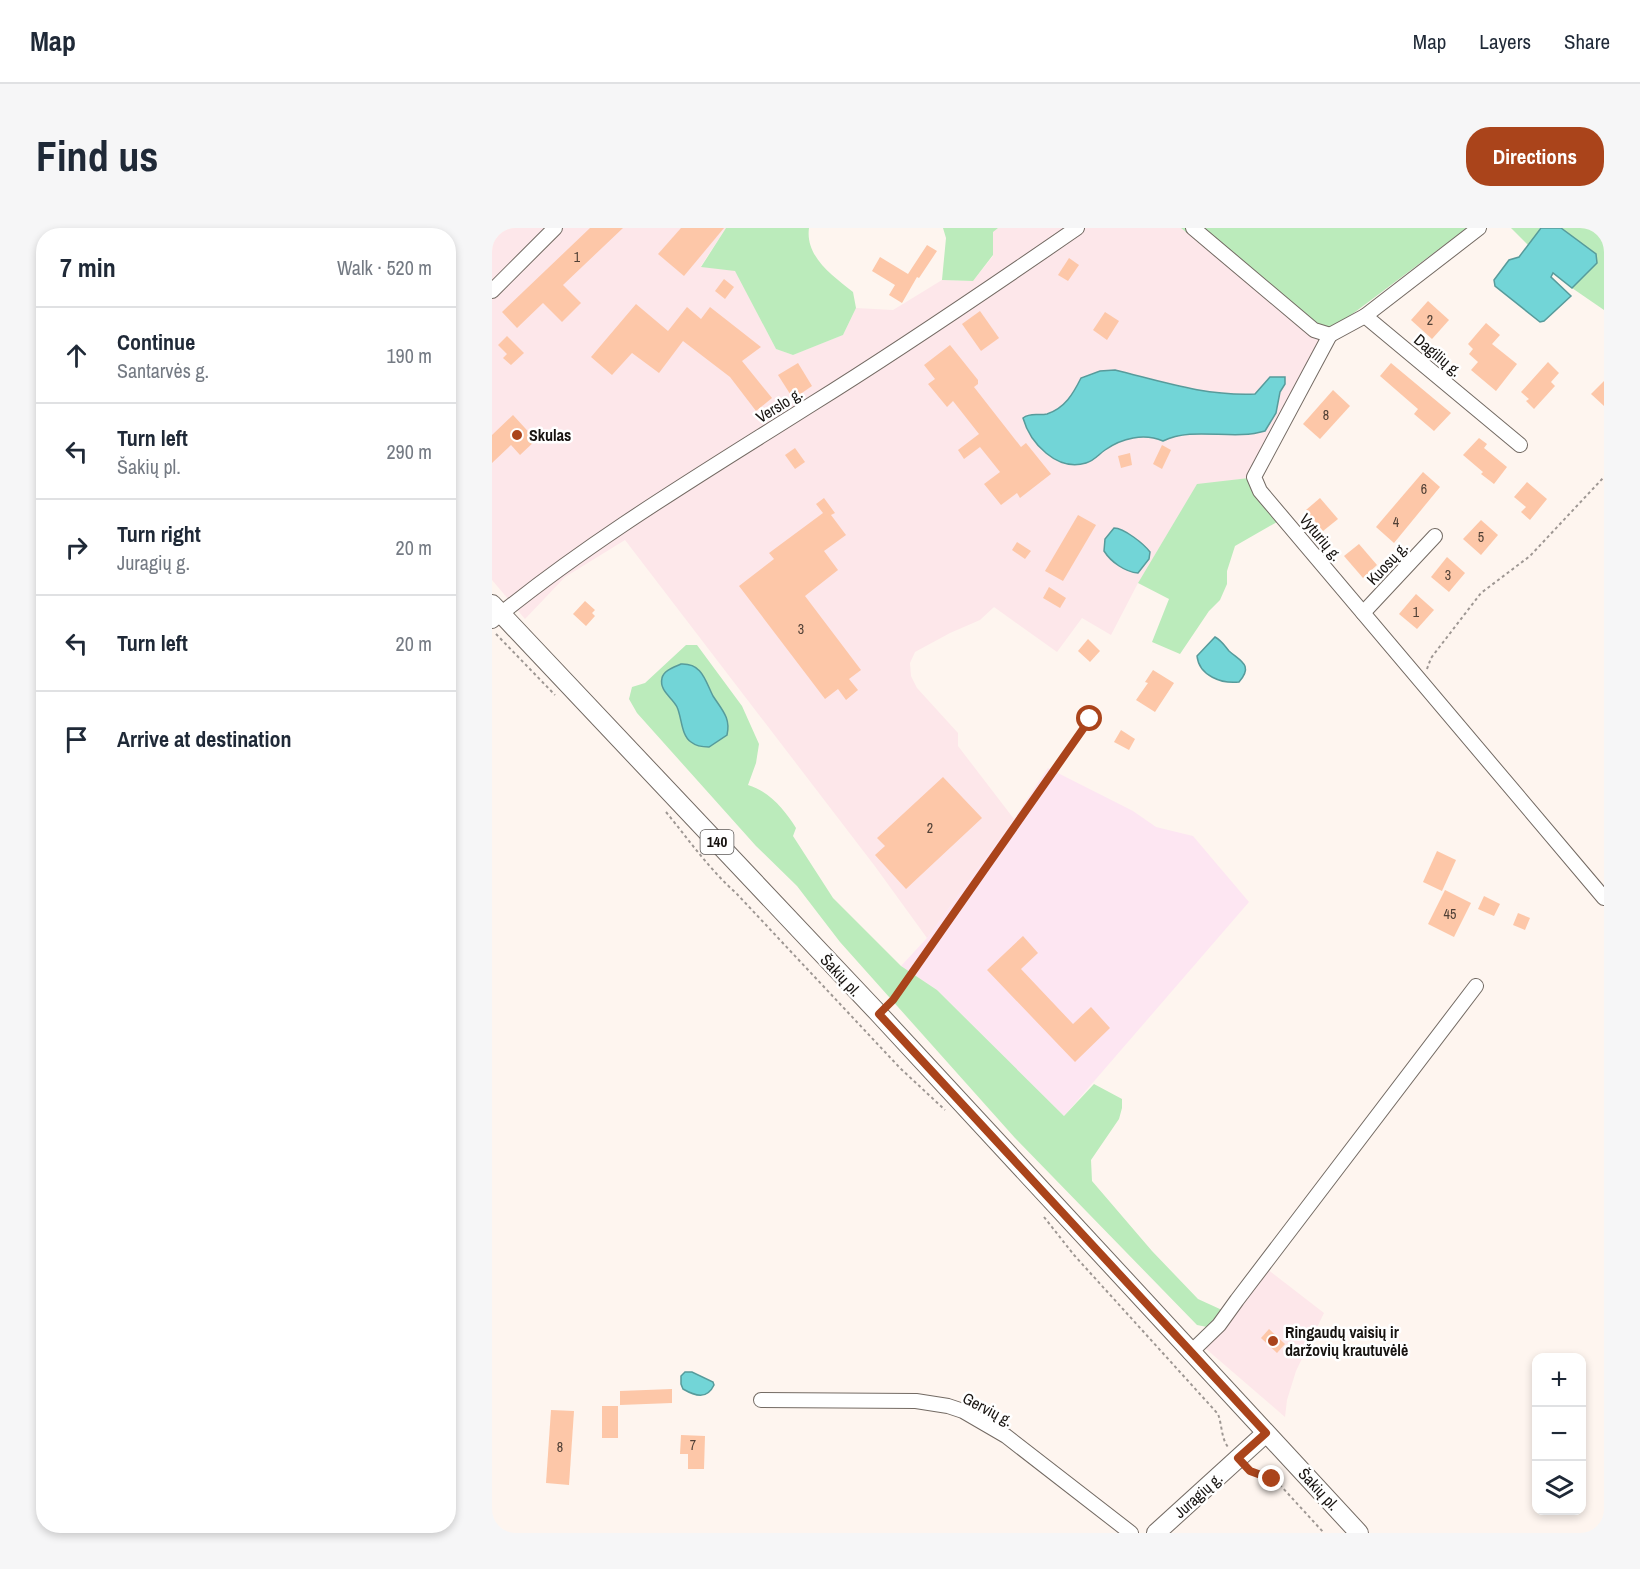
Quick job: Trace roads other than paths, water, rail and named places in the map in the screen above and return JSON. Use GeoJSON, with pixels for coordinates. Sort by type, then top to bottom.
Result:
{"type":"FeatureCollection","features":[{"type":"Feature","properties":{"kind":"main road","name":"Šakių pl."},"geometry":{"type":"LineString","coordinates":[[495,612],[879,1014],[1190,1353],[1359,1533]]}},
{"type":"Feature","properties":{"kind":"main road","name":"Juragių g."},"geometry":{"type":"LineString","coordinates":[[1156,1533],[1266,1433]]}},
{"type":"Feature","properties":{"kind":"street"},"geometry":{"type":"LineString","coordinates":[[492,291],[555,228]]}},
{"type":"Feature","properties":{"kind":"street","name":"Verslo g."},"geometry":{"type":"LineString","coordinates":[[495,612],[626,523],[938,325],[1077,228]]}},
{"type":"Feature","properties":{"kind":"street"},"geometry":{"type":"LineString","coordinates":[[1193,228],[1314,330],[1330,335],[1365,316],[1479,228]]}},
{"type":"Feature","properties":{"kind":"street","name":"Dagilių g."},"geometry":{"type":"LineString","coordinates":[[1365,316],[1520,445]]}},
{"type":"Feature","properties":{"kind":"street","name":"Vyturių g."},"geometry":{"type":"LineString","coordinates":[[1330,335],[1254,477],[1260,491],[1604,898]]}},
{"type":"Feature","properties":{"kind":"street","name":"Kuosų g."},"geometry":{"type":"LineString","coordinates":[[1363,613],[1435,536]]}},
{"type":"Feature","properties":{"kind":"street"},"geometry":{"type":"LineString","coordinates":[[1190,1353],[1219,1325],[1476,986]]}},
{"type":"Feature","properties":{"kind":"street","name":"Gervių g."},"geometry":{"type":"LineString","coordinates":[[761,1400],[916,1401],[955,1409],[1006,1436],[1131,1533]]}},
{"type":"Feature","properties":{"kind":"water"},"geometry":{"type":"Polygon","coordinates":[[[1541,228],[1561,228],[1596,254],[1597,263],[1572,288],[1553,273],[1551,277],[1571,296],[1544,321],[1540,322],[1495,286],[1494,280],[1509,260],[1519,257],[1541,228]]]}},
{"type":"Feature","properties":{"kind":"water"},"geometry":{"type":"Polygon","coordinates":[[[1115,370],[1218,393],[1255,394],[1270,377],[1285,377],[1285,384],[1280,392],[1276,413],[1265,431],[1240,435],[1187,435],[1163,441],[1148,437],[1133,438],[1112,446],[1089,462],[1075,465],[1055,459],[1038,446],[1023,418],[1047,414],[1059,408],[1071,395],[1081,378],[1100,371],[1115,370]]]}},
{"type":"Feature","properties":{"kind":"water"},"geometry":{"type":"Polygon","coordinates":[[[1114,528],[1134,537],[1150,552],[1149,559],[1138,573],[1119,566],[1104,551],[1105,539],[1114,528]]]}},
{"type":"Feature","properties":{"kind":"water"},"geometry":{"type":"Polygon","coordinates":[[[1215,637],[1244,664],[1245,671],[1239,682],[1219,680],[1202,669],[1197,656],[1215,637]]]}},
{"type":"Feature","properties":{"kind":"water"},"geometry":{"type":"Polygon","coordinates":[[[681,664],[688,664],[698,669],[727,719],[727,735],[709,747],[697,745],[688,739],[683,731],[675,703],[662,687],[662,678],[665,673],[681,664]]]}},
{"type":"Feature","properties":{"kind":"water"},"geometry":{"type":"Polygon","coordinates":[[[685,1372],[692,1372],[713,1382],[714,1385],[704,1395],[696,1395],[687,1391],[681,1384],[681,1376],[685,1372]]]}},
{"type":"Feature","properties":{"kind":"place","name":"Skulas"},"geometry":{"type":"Point","coordinates":[517,435]}},
{"type":"Feature","properties":{"kind":"place","name":"Ringaudų vaisių ir daržovių krautuvėlė"},"geometry":{"type":"Point","coordinates":[1273,1341]}}]}
